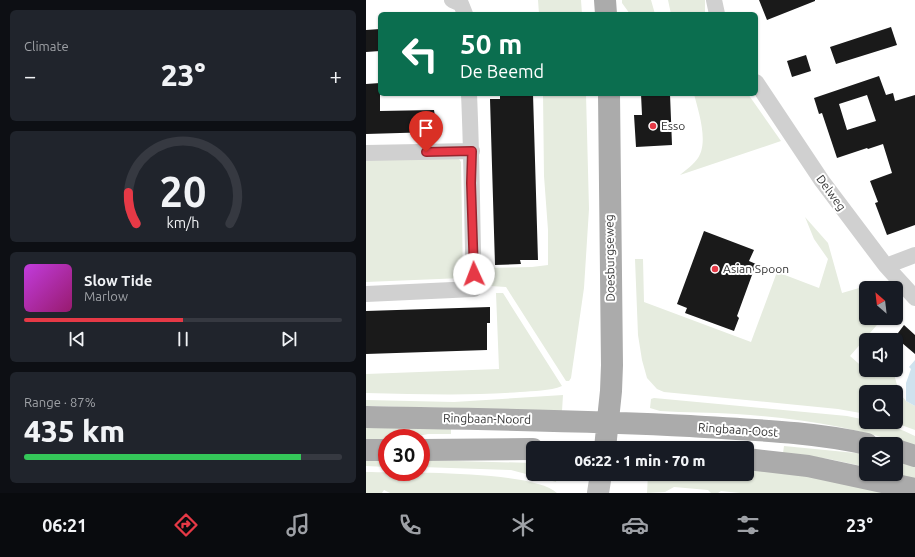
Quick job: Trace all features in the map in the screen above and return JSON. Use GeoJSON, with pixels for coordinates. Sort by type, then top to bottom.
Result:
{"type":"FeatureCollection","features":[{"type":"Feature","properties":{"kind":"main road"},"geometry":{"type":"LineString","coordinates":[[605,0],[606,12]]}},
{"type":"Feature","properties":{"kind":"main road","name":"Doesburgseweg"},"geometry":{"type":"LineString","coordinates":[[606,441],[612,365],[609,96]]}},
{"type":"Feature","properties":{"kind":"main road","name":"Ringbaan-Noord"},"geometry":{"type":"LineString","coordinates":[[366,416],[608,423]]}},
{"type":"Feature","properties":{"kind":"main road","name":"Ringbaan-Oost"},"geometry":{"type":"LineString","coordinates":[[608,423],[771,431],[859,443]]}},
{"type":"Feature","properties":{"kind":"main road"},"geometry":{"type":"LineString","coordinates":[[430,450],[526,449]]}},
{"type":"Feature","properties":{"kind":"main road"},"geometry":{"type":"LineString","coordinates":[[366,450],[378,450]]}},
{"type":"Feature","properties":{"kind":"main road"},"geometry":{"type":"LineString","coordinates":[[903,452],[915,456]]}},
{"type":"Feature","properties":{"kind":"main road"},"geometry":{"type":"LineString","coordinates":[[754,460],[808,466],[915,489]]}},
{"type":"Feature","properties":{"kind":"street"},"geometry":{"type":"LineString","coordinates":[[452,0],[461,4],[464,12]]}},
{"type":"Feature","properties":{"kind":"street"},"geometry":{"type":"LineString","coordinates":[[714,0],[717,12]]}},
{"type":"Feature","properties":{"kind":"street","name":"Delweg"},"geometry":{"type":"LineString","coordinates":[[758,85],[822,181],[886,266],[915,298]]}},
{"type":"Feature","properties":{"kind":"street"},"geometry":{"type":"LineString","coordinates":[[366,294],[474,289],[471,183],[472,151],[469,96]]}},
{"type":"Feature","properties":{"kind":"street"},"geometry":{"type":"LineString","coordinates":[[366,153],[472,151]]}},
{"type":"Feature","properties":{"kind":"street"},"geometry":{"type":"LineString","coordinates":[[886,266],[915,255]]}},
{"type":"Feature","properties":{"kind":"street"},"geometry":{"type":"LineString","coordinates":[[598,493],[600,481]]}},
{"type":"Feature","properties":{"kind":"shaded area"},"geometry":{"type":"Polygon","coordinates":[[[538,0],[581,0],[582,12],[539,12],[538,0]]]}},
{"type":"Feature","properties":{"kind":"shaded area"},"geometry":{"type":"Polygon","coordinates":[[[622,0],[651,0],[654,12],[629,12],[622,3],[622,0]]]}},
{"type":"Feature","properties":{"kind":"shaded area"},"geometry":{"type":"Polygon","coordinates":[[[668,0],[705,0],[705,12],[671,12],[668,0]]]}},
{"type":"Feature","properties":{"kind":"shaded area"},"geometry":{"type":"Polygon","coordinates":[[[543,96],[586,96],[589,209],[584,288],[571,378],[569,381],[566,381],[506,287],[490,286],[490,276],[481,275],[481,268],[532,267],[548,265],[548,230],[544,176],[543,96]]]}},
{"type":"Feature","properties":{"kind":"shaded area"},"geometry":{"type":"Polygon","coordinates":[[[695,96],[749,96],[781,141],[680,175],[692,165],[698,158],[701,151],[703,135],[695,96]]]}},
{"type":"Feature","properties":{"kind":"shaded area"},"geometry":{"type":"Polygon","coordinates":[[[457,156],[461,162],[463,278],[366,282],[366,160],[457,156]]]}},
{"type":"Feature","properties":{"kind":"shaded area"},"geometry":{"type":"Polygon","coordinates":[[[805,217],[828,243],[842,293],[859,288],[859,325],[877,325],[870,333],[859,333],[859,346],[850,356],[859,364],[859,377],[895,377],[897,385],[859,385],[859,413],[838,409],[664,392],[657,389],[647,378],[642,360],[638,335],[635,259],[643,259],[644,302],[751,342],[777,272],[819,288],[828,259],[814,239],[805,217]]]}},
{"type":"Feature","properties":{"kind":"shaded area"},"geometry":{"type":"Polygon","coordinates":[[[496,293],[503,293],[562,386],[552,389],[482,394],[366,393],[366,374],[499,369],[496,293]]]}},
{"type":"Feature","properties":{"kind":"shaded area"},"geometry":{"type":"Polygon","coordinates":[[[563,395],[562,411],[366,406],[366,400],[454,402],[563,395]]]}},
{"type":"Feature","properties":{"kind":"shaded area"},"geometry":{"type":"Polygon","coordinates":[[[903,397],[906,401],[915,406],[915,430],[903,426],[903,397]]]}},
{"type":"Feature","properties":{"kind":"shaded area"},"geometry":{"type":"Polygon","coordinates":[[[654,398],[847,416],[859,419],[859,429],[900,429],[910,433],[915,436],[915,448],[903,444],[903,437],[881,437],[849,429],[804,421],[736,414],[660,411],[650,408],[651,399],[654,398]]]}},
{"type":"Feature","properties":{"kind":"shaded area"},"geometry":{"type":"Polygon","coordinates":[[[366,426],[451,428],[451,434],[430,434],[430,429],[378,429],[378,441],[366,441],[366,426]]]}},
{"type":"Feature","properties":{"kind":"shaded area"},"geometry":{"type":"Polygon","coordinates":[[[784,446],[859,453],[859,465],[829,459],[783,453],[784,446]]]}},
{"type":"Feature","properties":{"kind":"shaded area"},"geometry":{"type":"Polygon","coordinates":[[[366,459],[378,460],[378,467],[366,466],[366,459]]]}},
{"type":"Feature","properties":{"kind":"shaded area"},"geometry":{"type":"Polygon","coordinates":[[[430,460],[526,463],[526,474],[511,470],[430,467],[430,460]]]}},
{"type":"Feature","properties":{"kind":"shaded area"},"geometry":{"type":"Polygon","coordinates":[[[903,462],[915,466],[915,480],[903,476],[903,462]]]}},
{"type":"Feature","properties":{"kind":"shaded area"},"geometry":{"type":"Polygon","coordinates":[[[754,469],[793,472],[894,493],[740,493],[721,491],[718,493],[711,493],[708,490],[674,487],[665,492],[647,493],[648,481],[754,481],[754,469]]]}},
{"type":"Feature","properties":{"kind":"shaded area"},"geometry":{"type":"Polygon","coordinates":[[[366,472],[378,472],[378,481],[430,481],[430,473],[496,477],[522,480],[543,486],[557,493],[390,493],[384,490],[382,493],[366,493],[366,472]]]}},
{"type":"Feature","properties":{"kind":"water"},"geometry":{"type":"Polygon","coordinates":[[[915,360],[915,406],[906,401],[906,383],[911,369],[909,367],[915,360]]]}},
{"type":"Feature","properties":{"kind":"building"},"geometry":{"type":"Polygon","coordinates":[[[759,0],[815,0],[815,1],[767,20],[759,0]]]}},
{"type":"Feature","properties":{"kind":"building"},"geometry":{"type":"Polygon","coordinates":[[[891,27],[897,45],[836,64],[830,47],[891,27]]]}},
{"type":"Feature","properties":{"kind":"building"},"geometry":{"type":"Polygon","coordinates":[[[378,29],[378,51],[366,52],[366,30],[378,29]]]}},
{"type":"Feature","properties":{"kind":"building"},"geometry":{"type":"Polygon","coordinates":[[[806,55],[811,71],[792,77],[787,61],[806,55]]]}},
{"type":"Feature","properties":{"kind":"building"},"geometry":{"type":"Polygon","coordinates":[[[879,76],[886,95],[893,93],[895,101],[915,95],[915,225],[887,235],[875,203],[878,202],[870,181],[892,173],[883,144],[837,158],[822,113],[819,114],[814,98],[879,76]],[[867,95],[839,104],[847,130],[876,121],[867,95]]]}},
{"type":"Feature","properties":{"kind":"building"},"geometry":{"type":"Polygon","coordinates":[[[378,83],[380,111],[434,110],[435,116],[440,121],[440,127],[434,132],[366,134],[366,84],[378,83]]]}},
{"type":"Feature","properties":{"kind":"building"},"geometry":{"type":"Polygon","coordinates":[[[500,96],[533,96],[538,260],[520,260],[521,264],[495,265],[490,99],[500,99],[500,96]]]}},
{"type":"Feature","properties":{"kind":"building"},"geometry":{"type":"Polygon","coordinates":[[[641,96],[670,96],[672,145],[636,147],[634,115],[642,115],[641,96]]]}},
{"type":"Feature","properties":{"kind":"building"},"geometry":{"type":"Polygon","coordinates":[[[704,231],[754,250],[749,261],[756,264],[737,316],[739,318],[734,331],[685,313],[687,308],[677,304],[704,231]]]}},
{"type":"Feature","properties":{"kind":"building"},"geometry":{"type":"Polygon","coordinates":[[[490,307],[490,323],[487,323],[487,350],[366,354],[366,311],[490,307]]]}},
{"type":"Feature","properties":{"kind":"building"},"geometry":{"type":"Polygon","coordinates":[[[904,325],[915,335],[915,354],[903,344],[903,333],[898,333],[904,325]]]}},
{"type":"Feature","properties":{"kind":"place","name":"Esso"},"geometry":{"type":"Point","coordinates":[653,126]}},
{"type":"Feature","properties":{"kind":"place","name":"Asian Spoon"},"geometry":{"type":"Point","coordinates":[715,269]}},
{"type":"Feature","properties":{"kind":"route"},"geometry":{"type":"LineString","coordinates":[[426,152],[472,151],[471,183],[474,274]]}}]}
